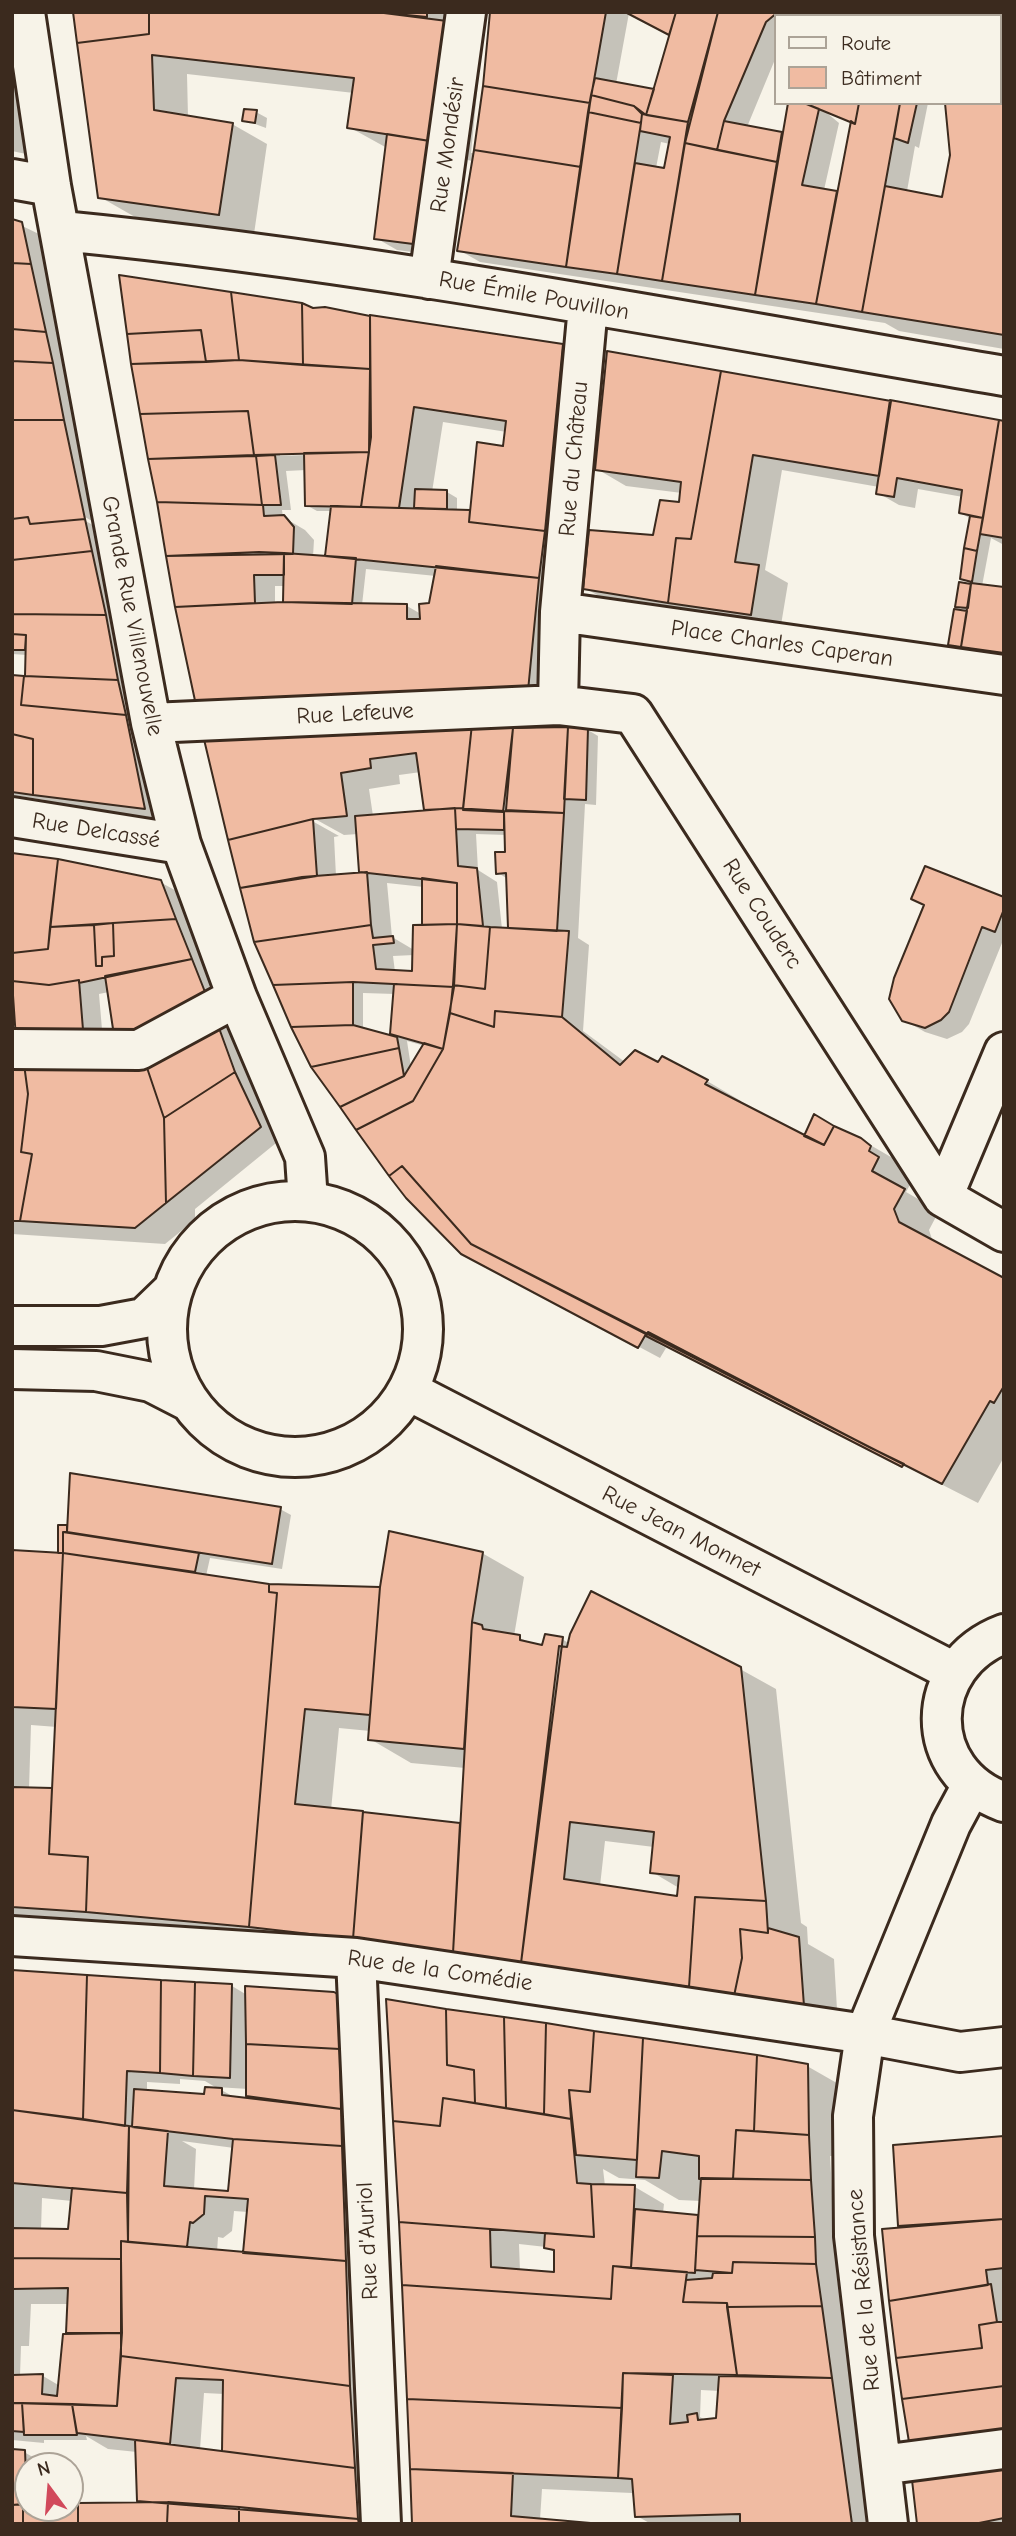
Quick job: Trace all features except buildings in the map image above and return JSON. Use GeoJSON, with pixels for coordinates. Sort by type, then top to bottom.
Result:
{"type":"FeatureCollection","features":[{"type":"Feature","properties":{"kind":"street","name":"Grande Rue Villenouvelle"},"geometry":{"type":"LineString","coordinates":[[25,12],[51,186],[62,231],[151,723],[181,844],[237,997],[305,1157],[308,1201]]}},
{"type":"Feature","properties":{"kind":"street","name":"Rue Mondésir"},"geometry":{"type":"LineString","coordinates":[[429,279],[466,12]]}},
{"type":"Feature","properties":{"kind":"street"},"geometry":{"type":"LineString","coordinates":[[12,178],[51,186]]}},
{"type":"Feature","properties":{"kind":"street","name":"Rue Émile Pouvillon"},"geometry":{"type":"LineString","coordinates":[[62,231],[143,239],[429,279],[1004,376]]}},
{"type":"Feature","properties":{"kind":"street","name":"Rue du Château"},"geometry":{"type":"LineString","coordinates":[[560,612],[588,306]]}},
{"type":"Feature","properties":{"kind":"street"},"geometry":{"type":"LineString","coordinates":[[558,705],[560,612]]}},
{"type":"Feature","properties":{"kind":"street","name":"Place Charles Caperan"},"geometry":{"type":"LineString","coordinates":[[560,612],[1004,676]]}},
{"type":"Feature","properties":{"kind":"street","name":"Rue Lefeuve"},"geometry":{"type":"LineString","coordinates":[[151,723],[558,705]]}},
{"type":"Feature","properties":{"kind":"street","name":"Rue Couderc"},"geometry":{"type":"LineString","coordinates":[[558,705],[633,714],[943,1197],[1004,1232]]}},
{"type":"Feature","properties":{"kind":"street","name":"Rue Delcassé"},"geometry":{"type":"LineString","coordinates":[[12,817],[181,844]]}},
{"type":"Feature","properties":{"kind":"street"},"geometry":{"type":"LineString","coordinates":[[12,1049],[139,1050],[237,997]]}},
{"type":"Feature","properties":{"kind":"street"},"geometry":{"type":"LineString","coordinates":[[943,1197],[1004,1052]]}},
{"type":"Feature","properties":{"kind":"street"},"geometry":{"type":"LineString","coordinates":[[12,1368],[96,1371],[151,1382],[188,1401],[218,1432],[258,1452],[301,1458],[344,1448],[381,1425],[409,1391],[423,1351],[423,1309],[409,1269],[384,1236],[349,1212],[308,1201],[273,1203],[240,1213],[211,1233],[188,1258],[173,1290],[167,1327],[172,1367],[188,1401]]}},
{"type":"Feature","properties":{"kind":"street"},"geometry":{"type":"LineString","coordinates":[[12,1326],[101,1326],[144,1318],[173,1290]]}},
{"type":"Feature","properties":{"kind":"street","name":"Rue Jean Monnet"},"geometry":{"type":"LineString","coordinates":[[409,1391],[954,1672]]}},
{"type":"Feature","properties":{"kind":"street"},"geometry":{"type":"LineString","coordinates":[[988,1794],[956,1766],[942,1728],[945,1691],[954,1672],[968,1654],[987,1640],[1004,1634]]}},
{"type":"Feature","properties":{"kind":"street","name":"Rue de la Résistance"},"geometry":{"type":"LineString","coordinates":[[888,2524],[854,2236],[853,2116],[865,2034],[951,1824],[988,1794]]}},
{"type":"Feature","properties":{"kind":"street","name":"Rue de la Comédie"},"geometry":{"type":"LineString","coordinates":[[12,1936],[356,1958],[865,2034],[960,2052],[1004,2047]]}},
{"type":"Feature","properties":{"kind":"street","name":"Rue d'Auriol"},"geometry":{"type":"LineString","coordinates":[[356,1958],[381,2524]]}},
{"type":"Feature","properties":{"kind":"street"},"geometry":{"type":"LineString","coordinates":[[881,2465],[1004,2449]]}}]}
